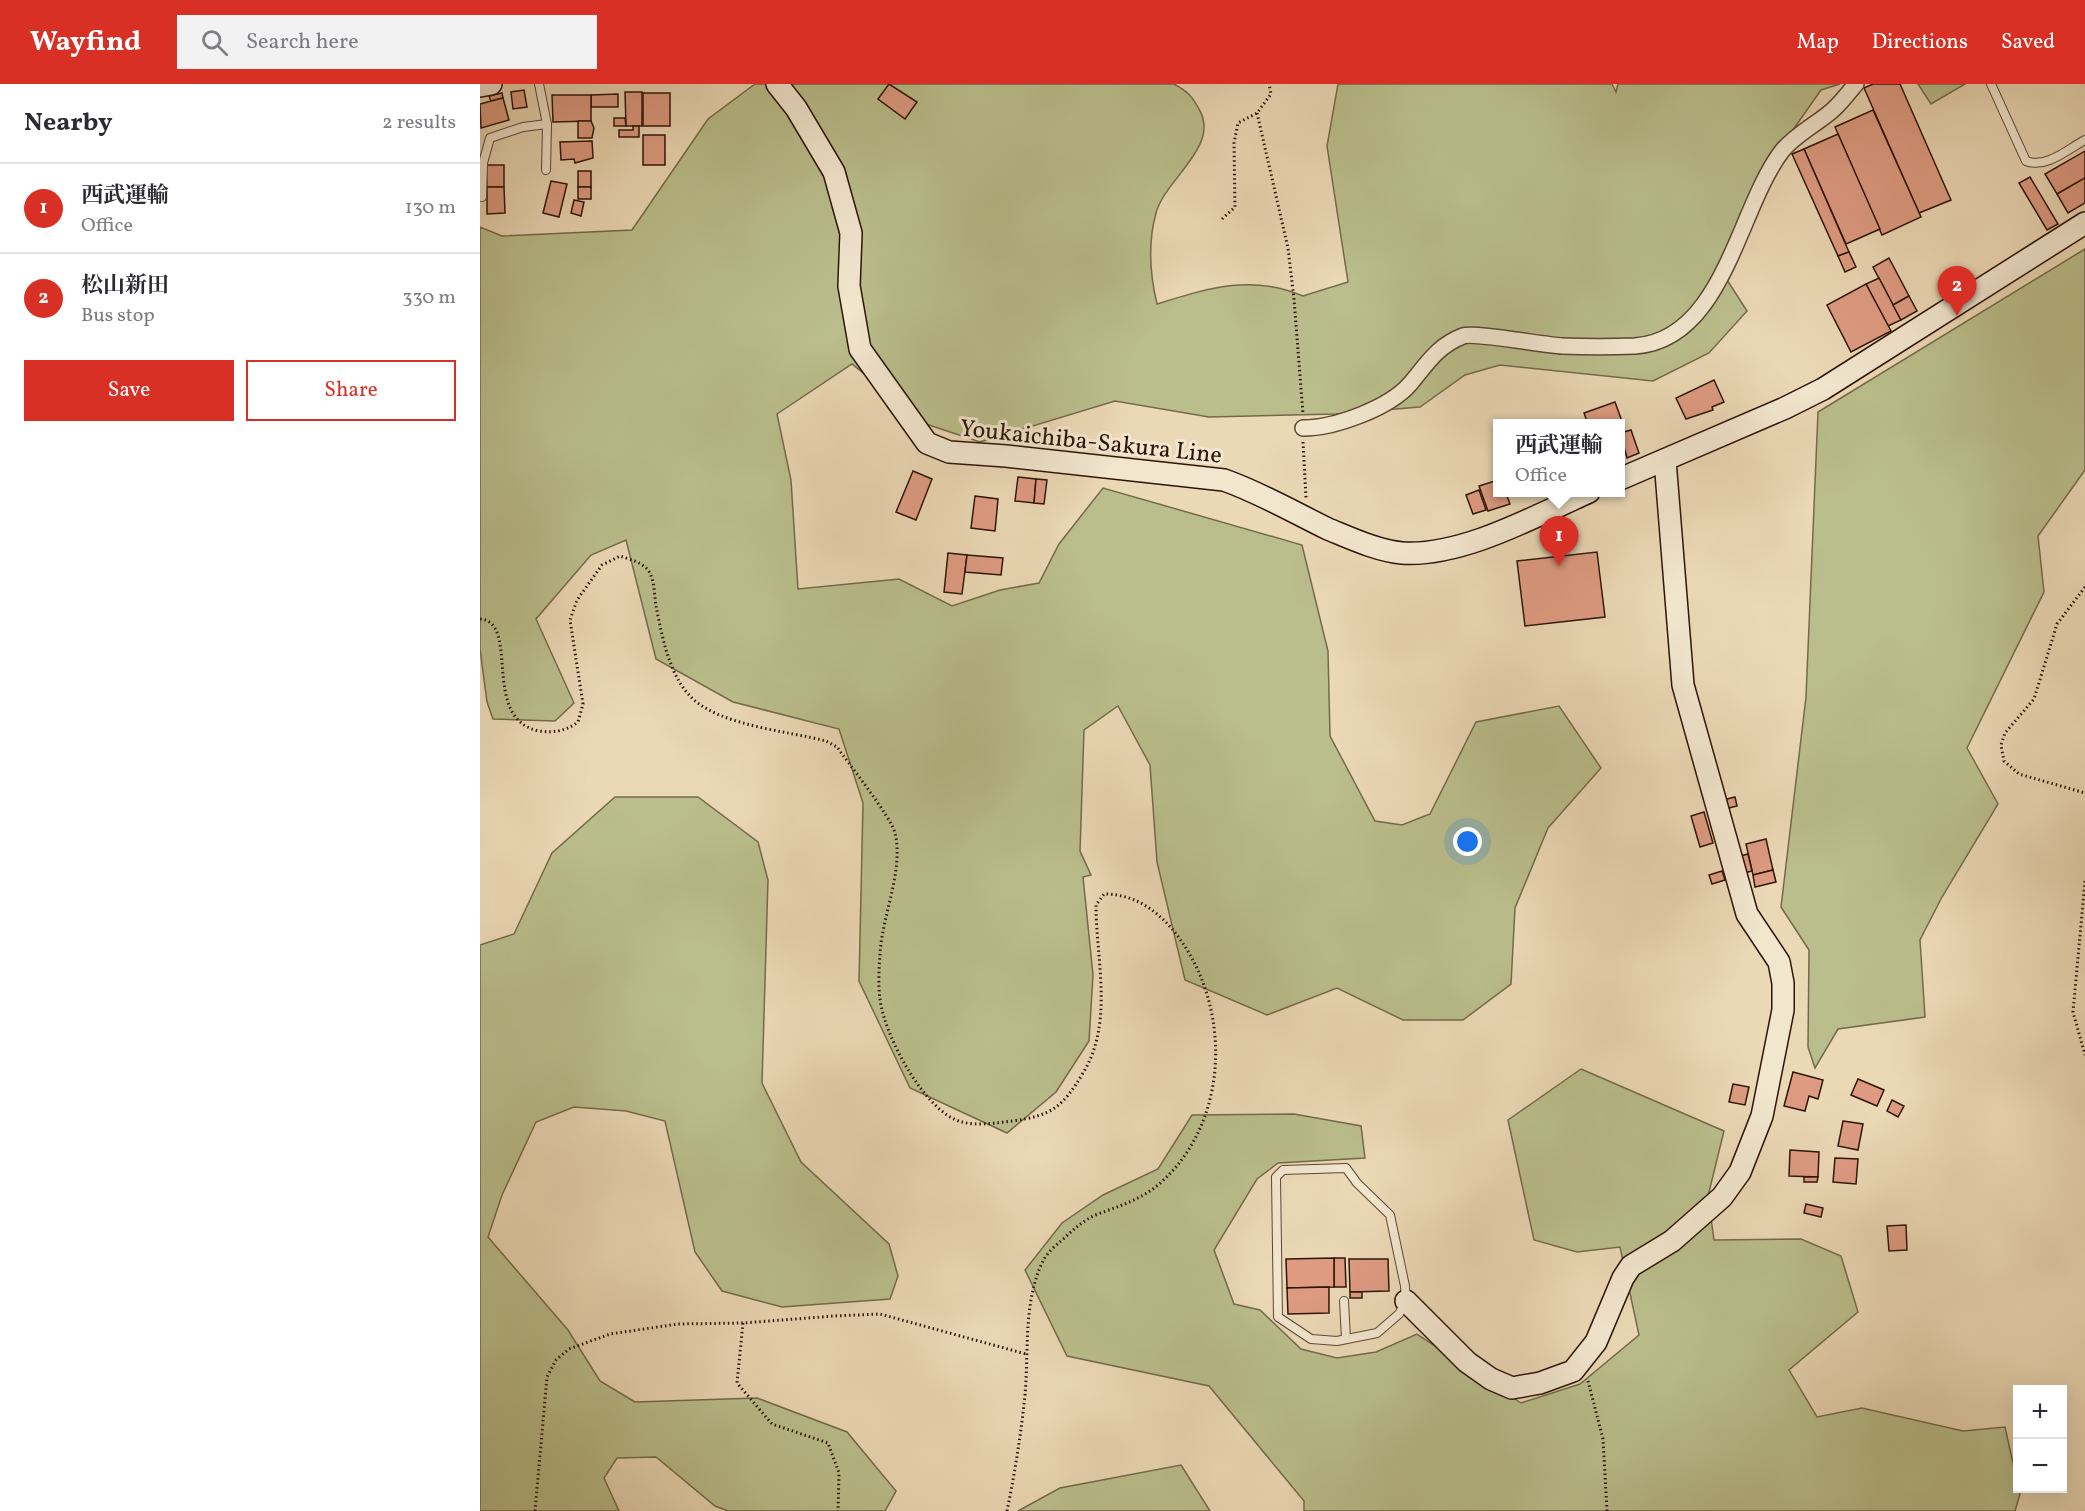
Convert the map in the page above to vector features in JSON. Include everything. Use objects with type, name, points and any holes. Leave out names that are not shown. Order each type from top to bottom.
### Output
[{"type":"main road","points":[[480,86],[491,84]]},
{"type":"main road","name":"Youkaichiba-Sakura Line","points":[[777,84],[796,108],[834,172],[851,233],[849,286],[860,349],[927,443],[949,452],[1017,457],[1224,480],[1252,490],[1307,518],[1380,548],[1401,553],[1448,548],[1478,539],[1577,497]]},
{"type":"main road","points":[[1625,477],[1785,408],[1823,389],[2085,223]]},
{"type":"main road","points":[[1406,1302],[1467,1362],[1491,1379],[1512,1388],[1540,1383],[1573,1371],[1596,1342],[1623,1278],[1631,1266],[1672,1241],[1722,1197],[1740,1172],[1762,1116],[1783,1010],[1783,983],[1779,962],[1747,914],[1683,685],[1665,460]]},
{"type":"street","points":[[1303,428],[1380,408],[1409,384],[1421,366],[1441,347],[1466,335],[1563,346],[1637,346],[1665,338],[1682,327],[1714,287],[1732,257],[1773,165],[1784,149],[1831,112],[1856,84]]},
{"type":"lane","points":[[539,84],[547,124],[546,170]]},
{"type":"lane","points":[[1991,84],[2026,161],[2034,164],[2044,163],[2085,140]]},
{"type":"lane","points":[[482,197],[483,163],[490,138],[523,127],[547,124]]},
{"type":"lane","points":[[1346,1168],[1357,1183],[1390,1215],[1405,1286],[1406,1302],[1399,1314],[1377,1333],[1346,1339],[1311,1339],[1278,1317],[1275,1177],[1283,1170],[1346,1168]]},
{"type":"lane","points":[[1344,1302],[1346,1339]]},
{"type":"path","points":[[1222,219],[1235,207],[1234,143],[1238,123],[1257,113],[1271,94],[1269,84]]},
{"type":"path","points":[[1257,113],[1288,248],[1294,299],[1307,518]]},
{"type":"path","points":[[480,619],[492,623],[498,632],[500,684],[512,716],[531,729],[549,732],[567,730],[579,722],[583,704],[570,620],[577,600],[602,566],[620,556],[646,568],[652,580],[668,654],[681,685],[693,699],[734,720],[826,741],[837,747],[895,832],[898,862],[880,953],[882,1012],[904,1061],[922,1092],[941,1112],[962,1122],[997,1123],[1039,1118],[1064,1101],[1084,1072],[1095,1049],[1102,1016],[1096,905],[1104,894],[1119,894],[1141,902],[1162,918],[1196,964],[1207,993],[1215,1032],[1215,1079],[1206,1118],[1190,1147],[1158,1185],[1119,1208],[1098,1214],[1079,1224],[1044,1259],[1031,1301],[1025,1392],[1007,1511]]},
{"type":"path","points":[[2085,587],[2057,624],[2034,699],[2005,732],[2001,745],[2004,761],[2019,774],[2085,793]]},
{"type":"path","points":[[2085,881],[2073,1012],[2085,1055]]},
{"type":"path","points":[[536,1511],[547,1377],[556,1360],[569,1349],[610,1334],[678,1324],[743,1323],[880,1314],[1026,1354]]},
{"type":"path","points":[[743,1323],[737,1383],[772,1424],[828,1443],[839,1473],[838,1511]]},
{"type":"path","points":[[1582,1359],[1603,1439],[1607,1511]]},
{"type":"green space","points":[[755,84],[1174,84],[1189,94],[1199,109],[1204,123],[1203,136],[1189,162],[1161,200],[1156,213],[1151,258],[1157,304],[1194,293],[1230,286],[1266,286],[1284,289],[1303,296],[1348,282],[1327,146],[1338,84],[1612,84],[1616,92],[1618,84],[1840,84],[1821,90],[1752,188],[1718,266],[1747,311],[1709,353],[1653,381],[1500,365],[1465,375],[1420,407],[1336,414],[1209,417],[1115,401],[980,442],[926,424],[852,364],[777,414],[791,480],[798,589],[899,579],[952,606],[1000,590],[1039,583],[1059,544],[1103,488],[1302,545],[1328,651],[1330,736],[1375,821],[1402,825],[1430,814],[1476,722],[1559,706],[1601,768],[1548,828],[1515,908],[1511,984],[1463,1020],[1403,1020],[1337,988],[1267,1015],[1185,980],[1157,862],[1150,765],[1118,706],[1084,730],[1080,851],[1091,875],[1083,877],[1093,975],[1089,1041],[1056,1092],[1007,1133],[910,1088],[859,981],[863,803],[839,729],[733,702],[656,659],[626,540],[591,555],[536,619],[574,703],[555,721],[493,719],[487,702],[480,649],[480,227],[502,236],[632,230],[708,119]]},
{"type":"green space","points":[[1918,84],[1965,84],[1931,104]]},
{"type":"green space","points":[[2085,249],[2085,470],[2038,536],[2044,592],[1967,748],[1998,804],[1942,897],[1920,940],[1925,1017],[1838,1029],[1815,1068],[1808,1047],[1809,950],[1781,907],[1806,697],[1818,412]]},
{"type":"green space","points":[[615,797],[698,797],[758,842],[768,880],[762,1083],[801,1162],[889,1244],[898,1276],[890,1299],[782,1307],[722,1291],[695,1252],[665,1121],[626,1111],[574,1107],[536,1122],[502,1195],[488,1237],[568,1330],[600,1381],[635,1402],[757,1398],[847,1432],[896,1491],[885,1511],[728,1511],[715,1506],[656,1457],[617,1458],[604,1478],[619,1511],[480,1511],[480,945],[514,934],[552,853]]},
{"type":"green space","points":[[1581,1069],[1724,1131],[1708,1196],[1714,1240],[1801,1239],[1841,1256],[1858,1312],[1789,1370],[1817,1417],[1862,1408],[1963,1431],[2005,1427],[2013,1463],[2013,1493],[2020,1494],[2015,1511],[1304,1511],[1304,1501],[1209,1386],[1067,1356],[1025,1270],[1062,1223],[1103,1195],[1158,1169],[1192,1115],[1294,1114],[1361,1126],[1365,1158],[1278,1163],[1257,1179],[1214,1250],[1234,1304],[1260,1310],[1301,1349],[1337,1358],[1376,1352],[1417,1334],[1521,1403],[1580,1384],[1639,1335],[1620,1247],[1577,1252],[1534,1240],[1508,1120]]},
{"type":"green space","points":[[1181,1465],[1210,1511],[1018,1511],[1060,1488]]},
{"type":"building","points":[[889,84],[917,102],[905,119],[878,99]]},
{"type":"building","points":[[1873,84],[1900,84],[1951,200],[1919,213],[1864,88]]},
{"type":"building","points":[[524,90],[527,107],[513,109],[511,92]]},
{"type":"building","points":[[625,92],[642,92],[642,126],[626,126]]},
{"type":"building","points":[[502,93],[503,98],[491,101],[489,96]]},
{"type":"building","points":[[643,93],[670,93],[670,126],[643,126]]},
{"type":"building","points":[[618,94],[618,107],[591,107],[591,95]]},
{"type":"building","points":[[552,95],[591,95],[591,121],[553,122]]},
{"type":"building","points":[[503,98],[509,120],[481,128],[480,104]]},
{"type":"building","points":[[1873,110],[1921,217],[1882,235],[1835,127]]},
{"type":"building","points":[[614,118],[625,118],[626,126],[614,126]]},
{"type":"building","points":[[578,121],[591,121],[594,128],[592,138],[578,138]]},
{"type":"building","points":[[633,126],[639,126],[639,137],[619,137],[619,130],[633,130]]},
{"type":"building","points":[[1838,134],[1880,229],[1846,244],[1804,149]]},
{"type":"building","points":[[643,135],[665,135],[665,165],[643,165]]},
{"type":"building","points":[[592,141],[593,158],[575,163],[574,159],[561,160],[560,142]]},
{"type":"building","points":[[1804,149],[1849,252],[1838,256],[1792,154]]},
{"type":"building","points":[[2085,151],[2085,178],[2057,194],[2045,174]]},
{"type":"building","points":[[486,165],[504,165],[504,187],[487,187]]},
{"type":"building","points":[[578,171],[591,171],[591,187],[578,187]]},
{"type":"building","points":[[2030,177],[2058,224],[2047,230],[2019,183]]},
{"type":"building","points":[[2085,178],[2085,203],[2068,213],[2057,194]]},
{"type":"building","points":[[551,181],[567,184],[559,217],[543,213]]},
{"type":"building","points":[[487,187],[504,187],[505,213],[487,214]]},
{"type":"building","points":[[578,187],[591,187],[591,199],[578,199]]},
{"type":"building","points":[[574,200],[584,202],[581,216],[571,213]]},
{"type":"building","points":[[1849,252],[1856,267],[1845,272],[1838,256]]},
{"type":"building","points":[[1889,258],[1909,296],[1893,305],[1873,267]]},
{"type":"building","points":[[1879,278],[1901,320],[1888,326],[1866,284]]},
{"type":"building","points":[[1866,284],[1891,331],[1851,352],[1827,305]]},
{"type":"building","points":[[1909,296],[1917,311],[1901,320],[1893,305]]},
{"type":"building","points":[[1714,380],[1724,402],[1712,407],[1713,410],[1686,419],[1676,398]]},
{"type":"building","points":[[1615,402],[1621,419],[1586,419],[1584,413]]},
{"type":"building","points":[[1631,430],[1639,453],[1627,458],[1625,451],[1625,432]]},
{"type":"building","points":[[913,471],[932,479],[916,520],[896,512]]},
{"type":"building","points":[[1018,477],[1036,479],[1034,503],[1015,501]]},
{"type":"building","points":[[1036,479],[1047,480],[1044,504],[1034,503]]},
{"type":"building","points":[[1493,482],[1493,497],[1507,497],[1510,504],[1488,511],[1479,486]]},
{"type":"building","points":[[1479,490],[1486,510],[1473,514],[1466,495]]},
{"type":"building","points":[[975,496],[998,499],[995,531],[971,528]]},
{"type":"building","points":[[1597,552],[1605,617],[1525,626],[1517,561]]},
{"type":"building","points":[[948,553],[967,555],[962,594],[944,592]]},
{"type":"building","points":[[967,555],[1003,558],[1001,575],[965,572]]},
{"type":"building","points":[[1735,797],[1737,806],[1725,809],[1723,800]]},
{"type":"building","points":[[1704,812],[1713,843],[1700,847],[1691,816]]},
{"type":"building","points":[[1766,839],[1773,870],[1753,875],[1746,844]]},
{"type":"building","points":[[1748,854],[1752,871],[1744,873],[1740,856]]},
{"type":"building","points":[[1773,870],[1776,882],[1755,887],[1753,875]]},
{"type":"building","points":[[1722,871],[1725,880],[1712,884],[1709,875]]},
{"type":"building","points":[[1793,1072],[1823,1080],[1818,1099],[1809,1096],[1805,1111],[1784,1106]]},
{"type":"building","points":[[1858,1079],[1884,1090],[1877,1106],[1851,1095]]},
{"type":"building","points":[[1733,1084],[1749,1087],[1745,1105],[1729,1102]]},
{"type":"building","points":[[1892,1100],[1904,1106],[1898,1117],[1887,1111]]},
{"type":"building","points":[[1843,1121],[1863,1124],[1858,1150],[1838,1146]]},
{"type":"building","points":[[1790,1150],[1819,1152],[1818,1177],[1789,1176]]},
{"type":"building","points":[[1835,1158],[1858,1159],[1856,1184],[1833,1182]]},
{"type":"building","points":[[1804,1177],[1818,1177],[1817,1182],[1804,1182]]},
{"type":"building","points":[[1806,1204],[1823,1208],[1821,1217],[1804,1213]]},
{"type":"building","points":[[1906,1225],[1907,1250],[1889,1251],[1887,1226]]},
{"type":"building","points":[[1334,1258],[1345,1258],[1346,1287],[1334,1287]]},
{"type":"building","points":[[1334,1258],[1334,1287],[1287,1288],[1286,1259]]},
{"type":"building","points":[[1349,1259],[1388,1259],[1389,1291],[1350,1292]]},
{"type":"building","points":[[1329,1287],[1329,1313],[1288,1314],[1287,1288]]},
{"type":"building","points":[[1350,1292],[1362,1292],[1362,1298],[1350,1298]]},
{"type":"place","name":"松山新田","points":[[1957,316]]},
{"type":"place","name":"西武運輸","points":[[1559,566]]}]
